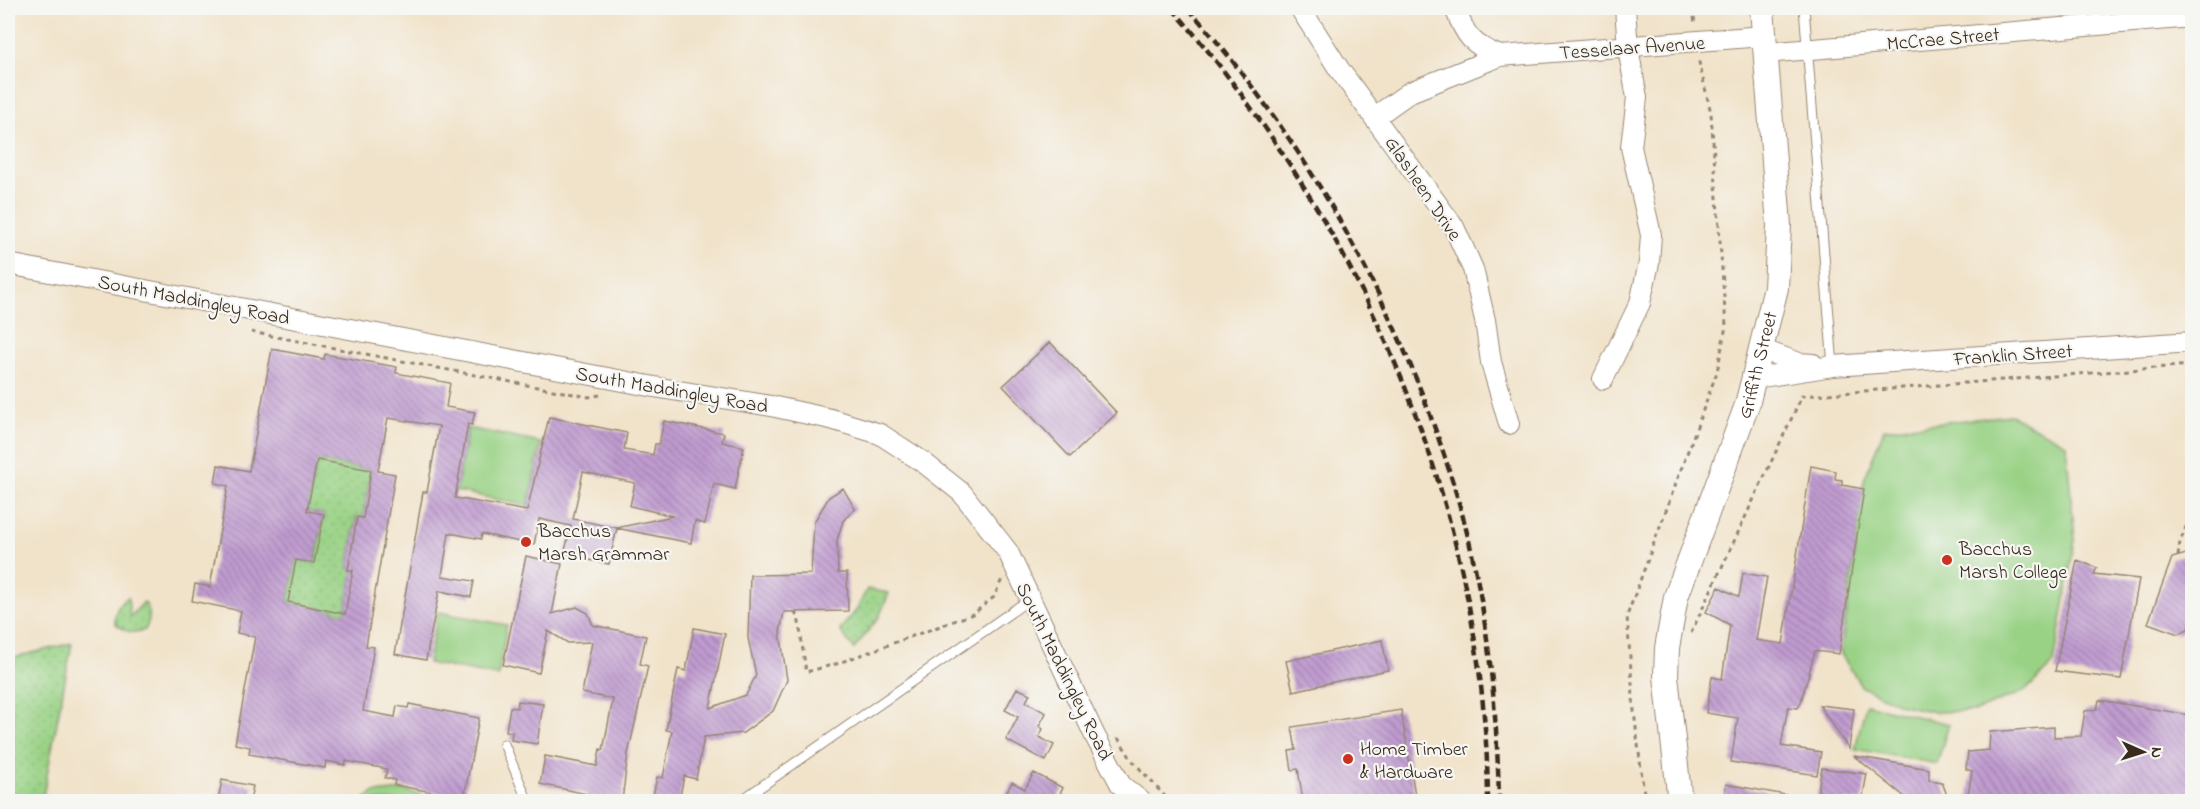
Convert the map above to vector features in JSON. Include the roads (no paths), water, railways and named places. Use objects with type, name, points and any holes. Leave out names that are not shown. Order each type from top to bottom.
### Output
[{"type":"street","name":"Glasheen Drive","points":[[1300,8],[1339,69],[1454,227],[1465,248],[1480,296],[1491,362],[1509,424]]},
{"type":"street","points":[[1455,8],[1461,24],[1478,47],[1500,56]]},
{"type":"street","points":[[1603,379],[1640,303],[1650,254],[1650,226],[1631,147],[1637,98],[1628,48],[1625,8]]},
{"type":"street","name":"Griffith Street","points":[[1680,801],[1666,676],[1667,648],[1676,597],[1755,378],[1776,288],[1779,225],[1762,8]]},
{"type":"street","name":"McCrae Street","points":[[1765,44],[1806,50],[2193,17]]},
{"type":"street","name":"Tesselaar Avenue","points":[[1375,117],[1410,92],[1500,56],[1696,42],[1765,44]]},
{"type":"street","name":"South Maddingley Road","points":[[8,264],[660,388],[771,406],[831,419],[880,434],[924,462],[962,493],[1008,552],[1025,603],[1121,785],[1142,801]]},
{"type":"street","name":"Franklin Street","points":[[1755,378],[1833,366],[2193,342]]},
{"type":"street","name":"Franklin Street","points":[[1762,350],[1799,363],[1833,366]]},
{"type":"street","name":"Griffith Street","points":[[1670,711],[1685,801]]},
{"type":"lane","points":[[1804,8],[1833,366]]},
{"type":"lane","points":[[739,801],[1025,603]]},
{"type":"lane","points":[[504,744],[528,801]]},
{"type":"railway","points":[[1172,8],[1240,93],[1302,183],[1355,278],[1401,377],[1437,479],[1465,584],[1482,692],[1488,802]]},
{"type":"railway","points":[[1188,8],[1234,63],[1276,120],[1316,181],[1352,243],[1385,308],[1414,374],[1440,441],[1461,510],[1478,581],[1493,692],[1499,802]]},
{"type":"place","name":"Bacchus Marsh Grammar","points":[[526,542]]},
{"type":"place","name":"Bacchus Marsh College","points":[[1947,560]]},
{"type":"place","name":"Home Timber & Hardware","points":[[1348,759]]}]
